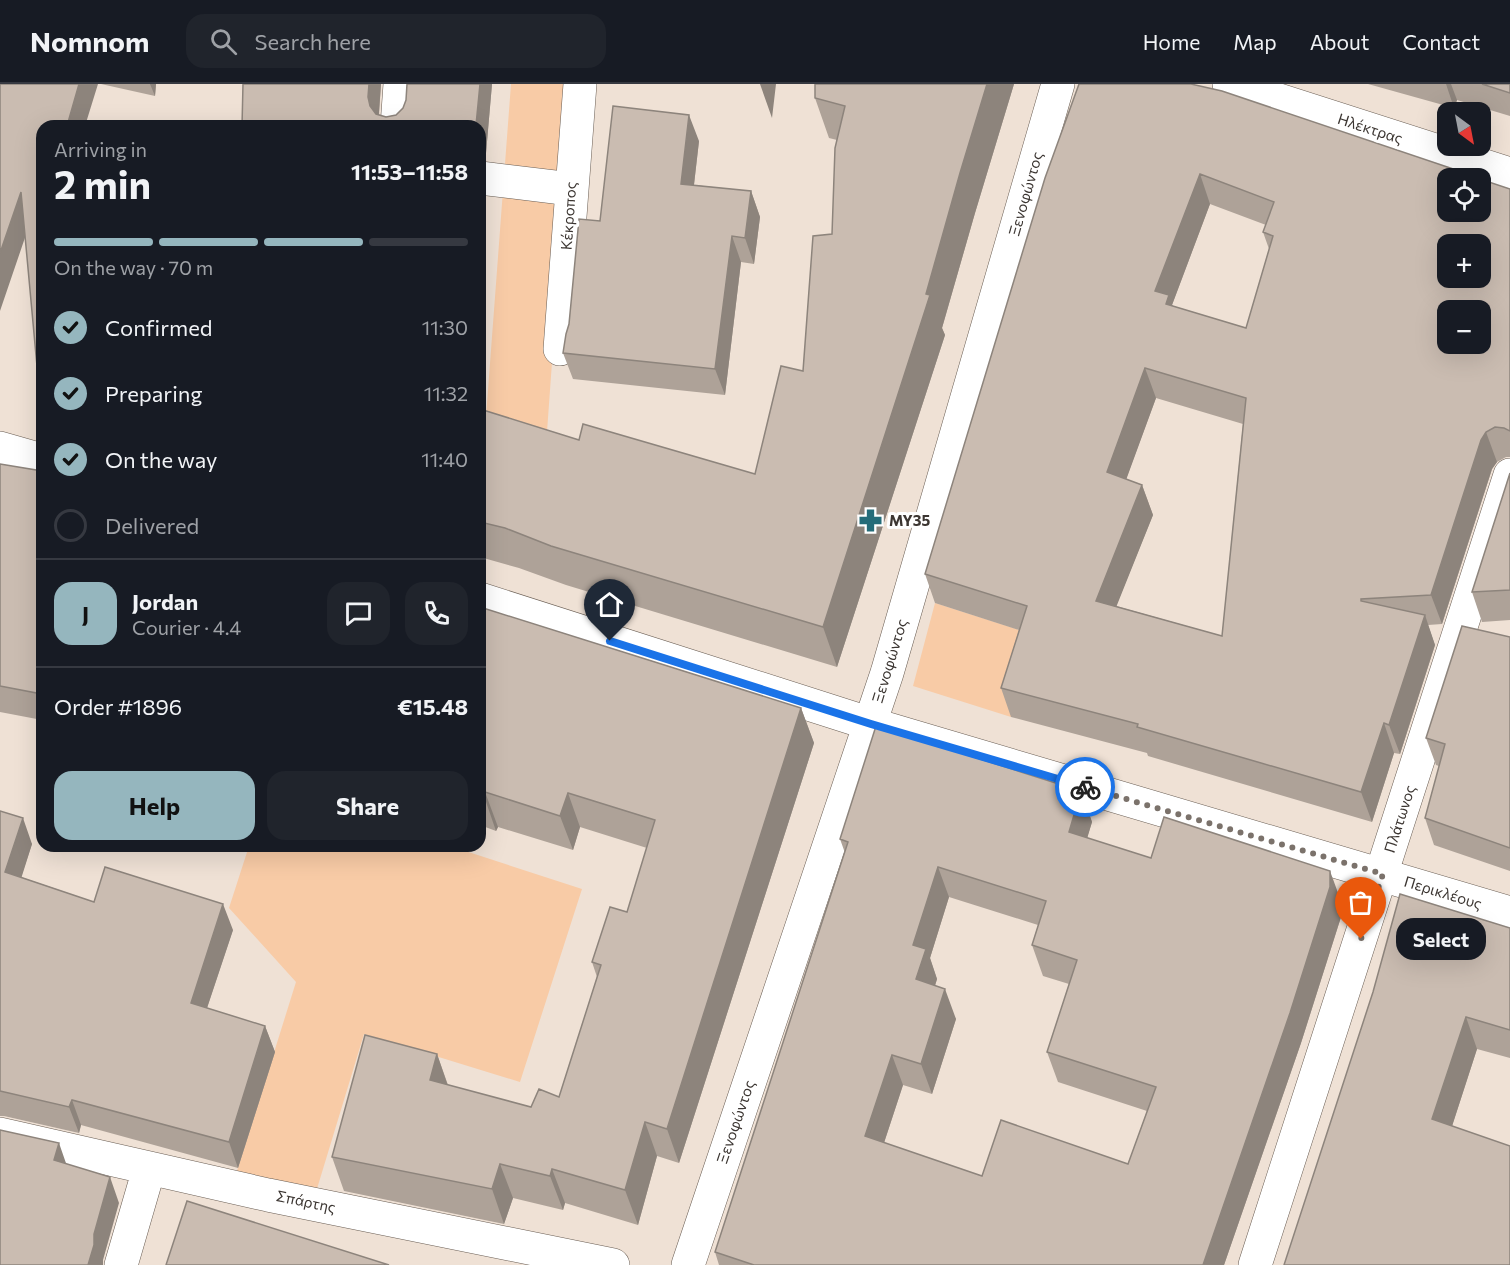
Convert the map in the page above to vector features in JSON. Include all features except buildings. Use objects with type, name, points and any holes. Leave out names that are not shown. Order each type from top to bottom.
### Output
[{"type":"street","points":[[397,120],[400,84]]},
{"type":"street","name":"Κέκροπος","points":[[560,349],[580,84]]},
{"type":"street","name":"Ξενοφώντος","points":[[688,1265],[888,673],[1058,84]]},
{"type":"street","name":"Ηλέκτρας","points":[[1229,84],[1510,174]]},
{"type":"street","points":[[486,179],[571,189]]},
{"type":"street","points":[[0,448],[36,458]]},
{"type":"street","name":"Πλάτωνος","points":[[1255,1265],[1510,475]]},
{"type":"street","name":"Περικλέους","points":[[486,601],[871,724],[1510,913]]},
{"type":"street","name":"Σπάρτης","points":[[0,1134],[149,1169],[613,1265]]},
{"type":"street","points":[[121,1265],[149,1169]]},
{"type":"shaded area","points":[[511,84],[572,84],[547,432],[486,430]]},
{"type":"shaded area","points":[[935,603],[1038,636],[1011,717],[913,686]]},
{"type":"shaded area","points":[[247,852],[468,852],[582,889],[520,1082],[364,1034],[316,1192],[236,1174],[296,982],[229,908]]},
{"type":"way so far","points":[[1085,787],[1383,874],[1361,939]]},
{"type":"place","name":"MY35","points":[[871,521]]},
{"type":"place","name":"Select","points":[[1361,939]]},
{"type":"route","points":[[610,641],[871,724],[1085,787]]}]
